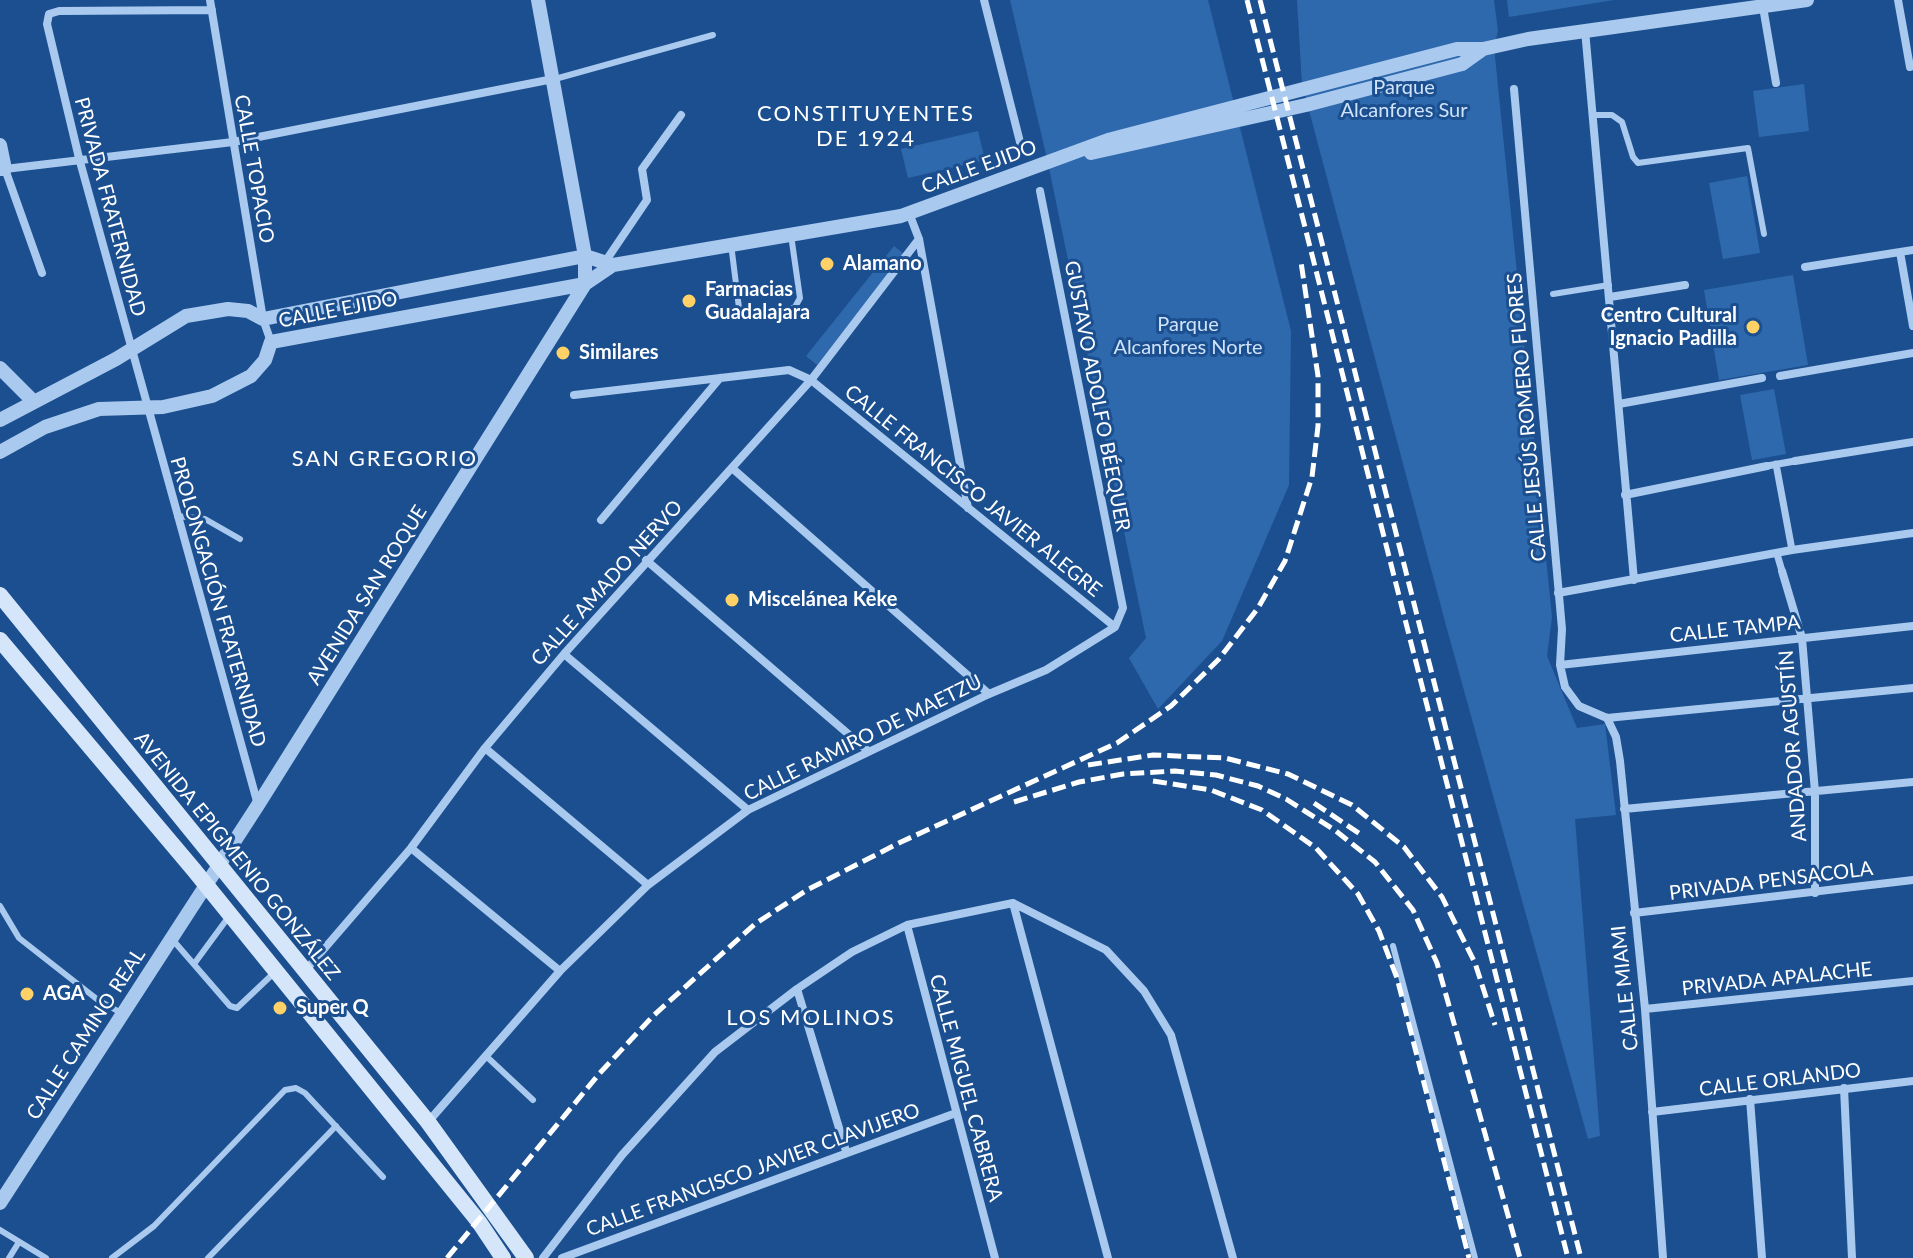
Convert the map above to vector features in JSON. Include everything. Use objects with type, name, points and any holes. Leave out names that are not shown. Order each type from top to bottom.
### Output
[{"type":"main road","name":"AVENIDA EPIGMENIO GONZÁLEZ","points":[[0,595],[428,1122],[526,1258]]},
{"type":"main road","points":[[0,640],[230,915],[479,1222],[503,1258]]},
{"type":"street","points":[[538,0],[585,256],[585,284]]},
{"type":"street","points":[[984,0],[1020,142]]},
{"type":"street","name":"CALLE EJIDO","points":[[0,420],[132,350],[186,316],[228,309],[248,311],[263,319],[585,256],[609,264],[909,213],[1108,140],[1457,49],[1483,49],[1585,30],[1807,0]]},
{"type":"street","points":[[1898,0],[1910,67]]},
{"type":"street","name":"PRIVADA FRATERNIDAD","points":[[147,407],[79,158],[47,24],[49,14],[211,5]]},
{"type":"street","name":"CALLE TOPACIO","points":[[211,5],[263,319],[271,342]]},
{"type":"street","points":[[1763,7],[1776,83]]},
{"type":"street","points":[[1585,30],[1634,580]]},
{"type":"street","points":[[2,169],[233,142],[553,79]]},
{"type":"street","name":"CALLE JESÚS ROMERO FLORES","points":[[1514,89],[1562,629],[1560,665],[1565,687],[1579,706],[1607,718]]},
{"type":"street","points":[[609,264],[647,200],[642,169],[681,115]]},
{"type":"street","points":[[0,145],[2,169],[42,273]]},
{"type":"street","name":"GUSTAVO ADOLFO BÉEQUER","points":[[1040,191],[1123,608],[1115,627]]},
{"type":"street","points":[[909,213],[919,239],[968,508]]},
{"type":"street","name":"CALLE AMADO NERVO","points":[[304,971],[411,848],[485,748],[564,654],[811,380],[919,239]]},
{"type":"street","points":[[1805,267],[1913,250]]},
{"type":"street","points":[[1900,252],[1913,326]]},
{"type":"street","name":"CALLE EJIDO","points":[[0,452],[68,418],[99,409],[182,404],[236,385],[265,360],[271,342],[585,284],[609,264]]},
{"type":"street","name":"AVENIDA SAN ROQUE","points":[[206,886],[585,284]]},
{"type":"street","points":[[1610,297],[1685,285]]},
{"type":"street","points":[[1780,376],[1913,353]]},
{"type":"street","points":[[0,368],[34,402]]},
{"type":"street","points":[[574,395],[789,370],[811,380]]},
{"type":"street","points":[[601,520],[721,378]]},
{"type":"street","points":[[1619,404],[1762,378]]},
{"type":"street","name":"CALLE FRANCISCO JAVIER ALEGRE","points":[[811,380],[1115,627]]},
{"type":"street","name":"PROLONGACIÓN FRATERNIDAD","points":[[147,407],[258,805]]},
{"type":"street","points":[[1625,495],[1772,465],[1913,442]]},
{"type":"street","points":[[1772,465],[1792,550]]},
{"type":"street","points":[[732,468],[989,694]]},
{"type":"street","points":[[1558,593],[1792,550],[1913,533]]},
{"type":"street","name":"ANDADOR AGUSTÍN","points":[[1777,554],[1802,638],[1815,792],[1815,893]]},
{"type":"street","points":[[646,560],[868,751]]},
{"type":"street","name":"CALLE TAMPA","points":[[1560,665],[1913,626]]},
{"type":"street","name":"CALLE RAMIRO DE MAETZU","points":[[428,1122],[560,971],[648,885],[748,810],[989,694],[1046,670],[1115,627]]},
{"type":"street","points":[[564,654],[748,810]]},
{"type":"street","points":[[1607,718],[1913,688]]},
{"type":"street","name":"CALLE MIAMI","points":[[1607,718],[1616,737],[1645,1009],[1663,1258]]},
{"type":"street","points":[[485,748],[648,885]]},
{"type":"street","points":[[1624,809],[1913,782]]},
{"type":"street","points":[[411,848],[560,971]]},
{"type":"street","name":"PRIVADA PENSACOLA","points":[[1634,913],[1913,880]]},
{"type":"street","name":"CALLE CAMINO REAL","points":[[0,1203],[206,886]]},
{"type":"street","points":[[1013,903],[1108,1258]]},
{"type":"street","points":[[543,1258],[622,1155],[715,1052],[797,989],[852,952],[907,925],[1013,903],[1106,950],[1144,991],[1171,1035],[1233,1258]]},
{"type":"street","name":"CALLE MIGUEL CABRERA","points":[[907,925],[995,1258]]},
{"type":"street","name":"PRIVADA APALACHE","points":[[1645,1009],[1913,981]]},
{"type":"street","points":[[797,989],[846,1151]]},
{"type":"street","name":"CALLE ORLANDO","points":[[1652,1112],[1913,1081]]},
{"type":"street","points":[[1844,1088],[1852,1258]]},
{"type":"street","points":[[1750,1099],[1762,1258]]},
{"type":"street","name":"CALLE FRANCISCO JAVIER CLAVIJERO","points":[[562,1258],[956,1113]]},
{"type":"lane","points":[[553,79],[713,35]]},
{"type":"lane","points":[[1593,115],[1612,115],[1622,122],[1633,157],[1638,163],[1748,148],[1764,234]]},
{"type":"lane","points":[[731,244],[742,314],[752,317],[785,312],[795,307],[800,298],[791,235]]},
{"type":"lane","points":[[1553,294],[1609,285]]},
{"type":"lane","points":[[177,516],[205,519],[240,539]]},
{"type":"lane","points":[[0,906],[19,938],[98,1000],[123,1014]]},
{"type":"lane","points":[[194,964],[230,915]]},
{"type":"lane","points":[[171,938],[230,1006],[237,1008],[275,972]]},
{"type":"lane","points":[[1393,946],[1475,1258]]},
{"type":"lane","points":[[486,1056],[533,1100]]},
{"type":"lane","points":[[112,1258],[154,1226],[285,1090],[296,1088],[305,1093],[383,1177]]},
{"type":"lane","points":[[208,1258],[336,1126]]},
{"type":"lane","points":[[0,1230],[46,1258]]},
{"type":"lane","points":[[9,1258],[19,1242]]},
{"type":"green space","name":"Parque Alcanfores Norte","points":[[1010,0],[1208,0],[1291,331],[1289,485],[1222,641],[1158,709],[1129,658],[1146,638],[1048,163]]},
{"type":"green space","name":"Parque Alcanfores Sur","points":[[1297,0],[1494,0],[1498,31],[1494,47],[1552,617],[1547,656],[1577,728],[1605,724],[1616,815],[1575,819],[1600,1136],[1588,1139],[1447,629],[1302,84]]},
{"type":"green space","points":[[1507,0],[1614,0],[1509,17]]},
{"type":"green space","points":[[1804,84],[1809,131],[1759,137],[1753,91]]},
{"type":"green space","points":[[978,131],[985,160],[908,178],[901,149]]},
{"type":"green space","points":[[1747,176],[1760,253],[1723,259],[1709,183]]},
{"type":"green space","points":[[894,246],[904,254],[817,365],[806,356]]},
{"type":"green space","points":[[1793,275],[1808,365],[1719,380],[1704,290]]},
{"type":"green space","points":[[1774,389],[1786,454],[1752,460],[1740,395]]},
{"type":"railway","points":[[1247,0],[1568,1258]]},
{"type":"railway","points":[[1260,0],[1581,1258]]},
{"type":"railway","points":[[447,1258],[599,1074],[653,1016],[755,924],[807,890],[901,842],[1117,743],[1171,706],[1219,659],[1258,608],[1285,561],[1312,477],[1318,426],[1318,376],[1301,262]]},
{"type":"railway","points":[[1088,765],[1153,755],[1225,758],[1288,774],[1352,805],[1404,847],[1442,897],[1475,963],[1495,1025]]},
{"type":"railway","points":[[1014,802],[1079,782],[1123,774],[1175,771],[1216,775],[1258,786],[1286,799],[1336,831],[1375,862],[1413,910],[1437,963],[1520,1258]]},
{"type":"railway","points":[[1153,781],[1211,790],[1262,810],[1316,848],[1358,894],[1379,931],[1397,978],[1469,1258]]},
{"type":"railway","points":[[1314,803],[1363,836]]},
{"type":"place","name":"Alamano","points":[[827,264]]},
{"type":"place","name":"Farmacias Guadalajara","points":[[689,301]]},
{"type":"place","name":"Centro Cultural Ignacio Padilla","points":[[1753,327]]},
{"type":"place","name":"Similares","points":[[563,353]]},
{"type":"place","name":"Miscelánea Keke","points":[[732,600]]},
{"type":"place","name":"AGA","points":[[27,994]]},
{"type":"place","name":"Super Q","points":[[280,1008]]},
{"type":"district","name":"CONSTITUYENTES DE 1924","points":[[866,126]]},
{"type":"district","name":"SAN GREGORIO","points":[[385,459]]},
{"type":"district","name":"LOS MOLINOS","points":[[811,1018]]}]
